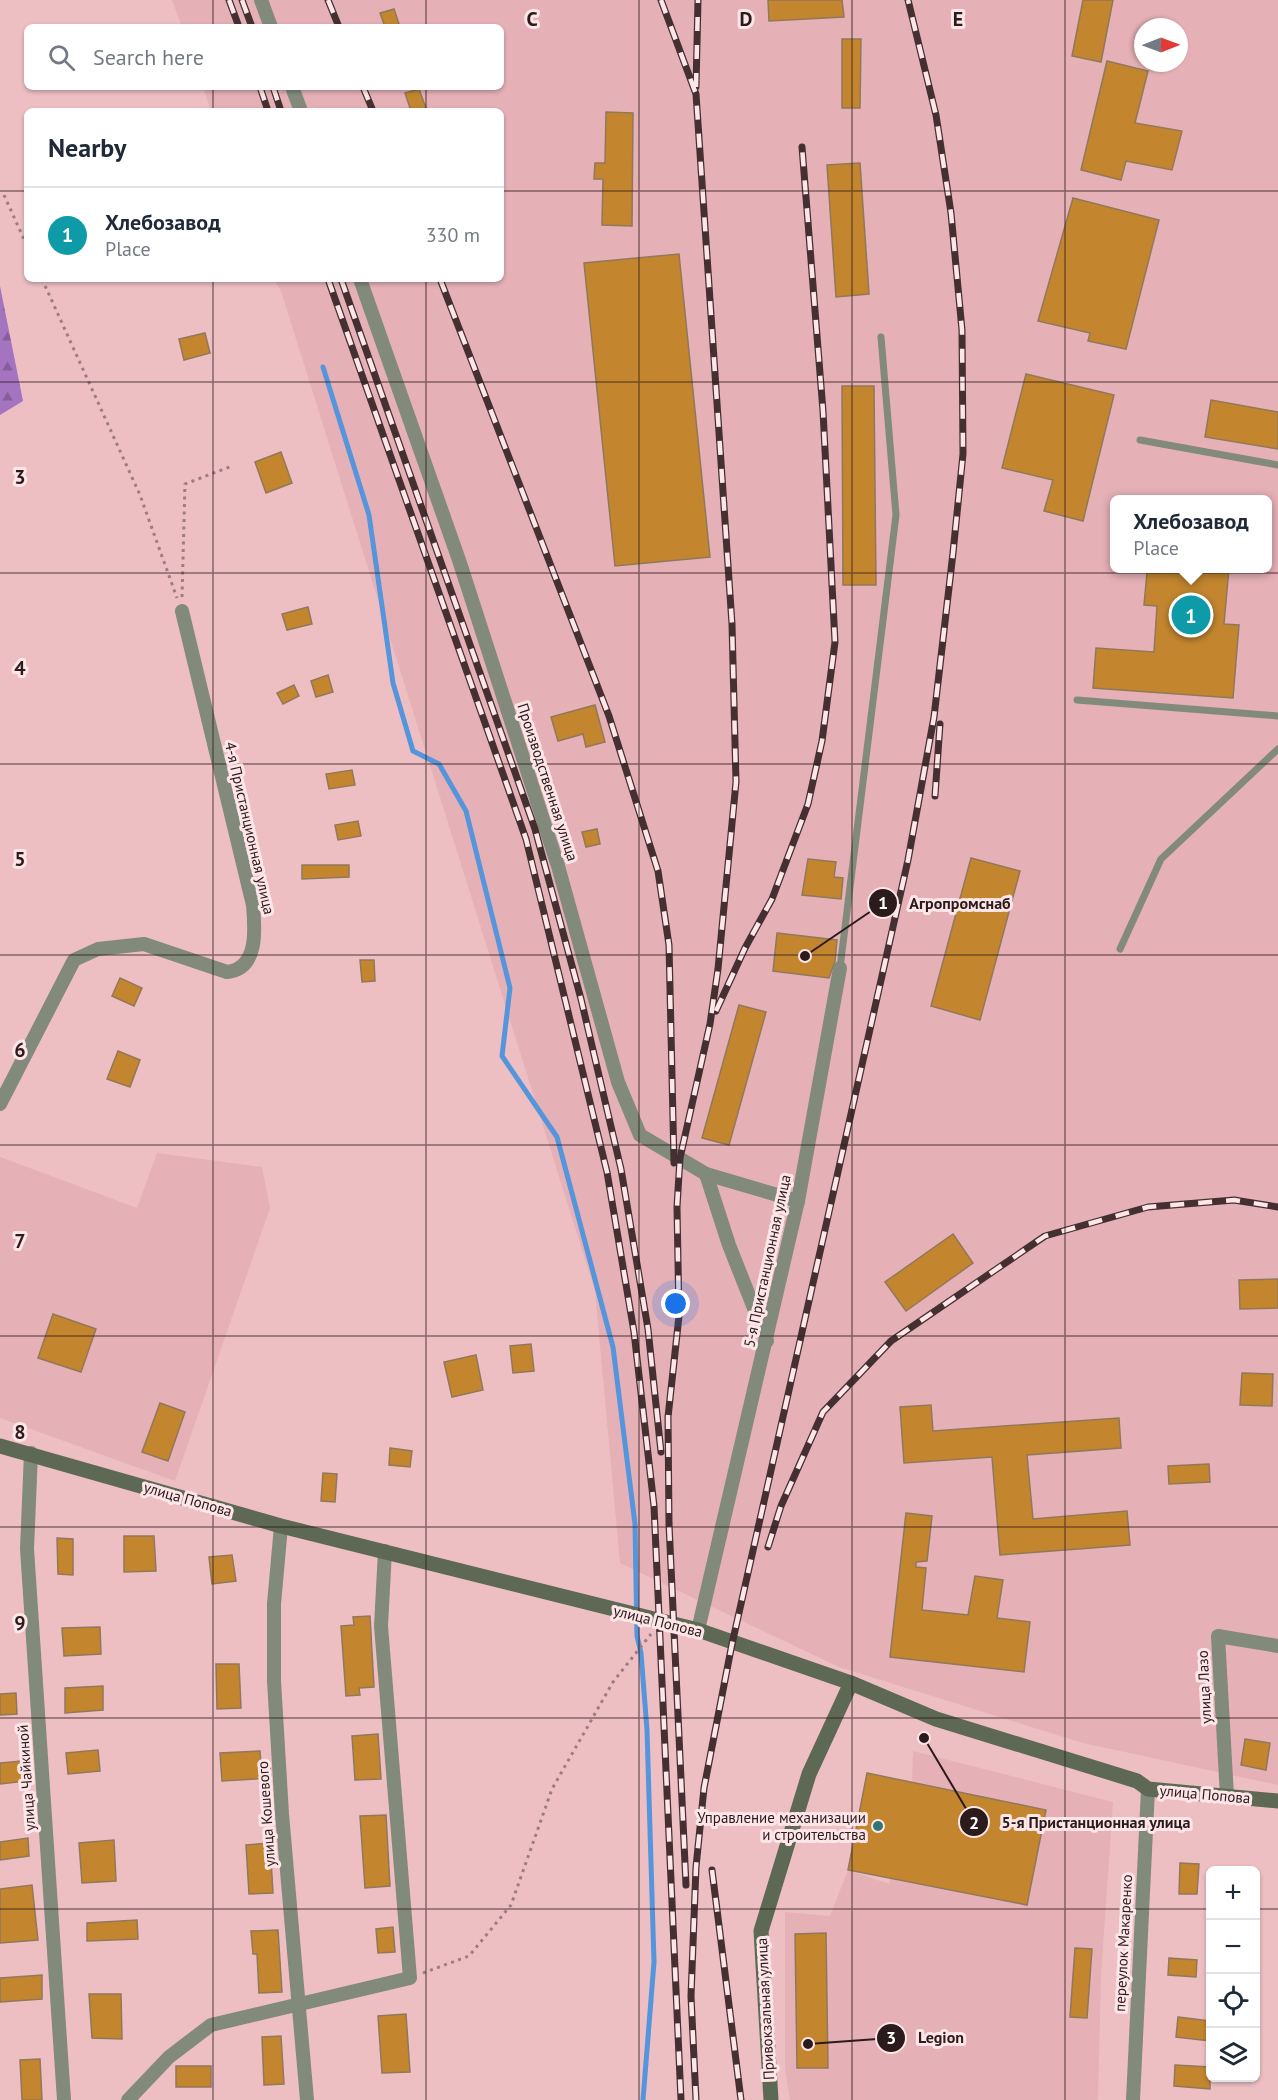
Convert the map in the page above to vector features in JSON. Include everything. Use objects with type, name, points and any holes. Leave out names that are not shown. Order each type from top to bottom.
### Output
[{"type":"street","points":[[261,0],[270,24]]},
{"type":"street","points":[[293,90],[299,108]]},
{"type":"street","name":"Производственная улица","points":[[361,282],[459,561],[514,728],[558,866],[618,1082],[639,1135],[706,1174],[798,1201]]},
{"type":"street","name":"4-я Пристанционная улица","points":[[0,1104],[74,960],[98,949],[144,944],[227,972],[236,971],[243,966],[252,948],[255,923],[253,905],[182,611]]},
{"type":"street","name":"5-я Пристанционная улица","points":[[698,1630],[798,1201],[840,968]]},
{"type":"street","points":[[706,1174],[729,1245],[766,1341]]},
{"type":"street","name":"улица Попова","points":[[0,1446],[281,1526],[698,1630],[851,1683],[936,1719],[1137,1781],[1148,1789],[1278,1801]]},
{"type":"street","name":"улица Чайкиной","points":[[31,1453],[27,1549],[64,2100]]},
{"type":"street","name":"улица Кошевого","points":[[281,1526],[274,1604],[274,1681],[282,1814],[307,2100]]},
{"type":"street","points":[[128,2100],[169,2057],[212,2025],[410,1978],[381,1626],[385,1551]]},
{"type":"street","name":"улица Лазо","points":[[1227,1796],[1218,1636],[1278,1646]]},
{"type":"street","name":"Привокзальная улица","points":[[771,2100],[761,1931],[809,1774],[851,1683]]},
{"type":"street","name":"переулок Макаренко","points":[[1133,2100],[1148,1789]]},
{"type":"lane","points":[[840,968],[896,515],[881,337]]},
{"type":"lane","points":[[1140,440],[1278,465]]},
{"type":"lane","points":[[1077,700],[1278,716]]},
{"type":"lane","points":[[1120,949],[1161,859],[1278,749]]},
{"type":"path","points":[[4,195],[24,239]]},
{"type":"path","points":[[43,282],[140,495],[182,611]]},
{"type":"path","points":[[182,611],[185,484],[232,466]]},
{"type":"path","points":[[410,1978],[469,1956],[511,1905],[552,1789],[613,1682],[660,1622]]},
{"type":"shaded area","points":[[172,0],[1278,0],[1278,1785],[1083,1743],[839,1667],[620,1563],[595,1291],[281,291],[276,282],[504,282],[504,108],[210,108],[204,90],[504,90],[504,24],[181,24]]},
{"type":"shaded area","points":[[157,1153],[262,1167],[270,1208],[175,1481],[0,1418],[0,1157],[137,1208]]},
{"type":"shaded area","points":[[913,1751],[1113,1802],[1101,1976],[1098,2100],[790,2100],[785,2068],[785,1912],[830,1916],[848,1870],[889,1884],[912,1783]]},
{"type":"green space","points":[[0,286],[23,401],[0,415]]},
{"type":"building","points":[[768,0],[842,0],[844,17],[769,21]]},
{"type":"building","points":[[1083,0],[1113,0],[1101,62],[1072,56]]},
{"type":"building","points":[[394,9],[399,24],[384,24],[380,13]]},
{"type":"building","points":[[842,39],[861,39],[860,108],[842,108]]},
{"type":"building","points":[[1107,61],[1134,68],[1134,72],[1148,72],[1135,123],[1182,131],[1172,170],[1126,161],[1121,180],[1081,170]]},
{"type":"building","points":[[419,90],[426,108],[410,108],[405,93]]},
{"type":"building","points":[[606,112],[633,113],[632,226],[602,225],[603,179],[594,179],[595,163],[605,163]]},
{"type":"building","points":[[860,163],[869,294],[836,297],[827,165]]},
{"type":"building","points":[[1073,198],[1159,220],[1126,349],[1088,341],[1090,333],[1038,321]]},
{"type":"building","points":[[679,254],[710,557],[615,566],[584,263]]},
{"type":"building","points":[[205,333],[210,353],[184,360],[179,339]]},
{"type":"building","points":[[1026,374],[1114,395],[1083,521],[1044,511],[1053,480],[1002,468]]},
{"type":"building","points":[[842,386],[874,386],[876,585],[843,585]]},
{"type":"building","points":[[1211,400],[1278,412],[1278,449],[1205,437]]},
{"type":"building","points":[[281,452],[292,483],[266,493],[255,462]]},
{"type":"building","points":[[1147,573],[1229,573],[1224,624],[1239,625],[1233,698],[1093,688],[1096,648],[1154,652],[1157,606],[1144,605]]},
{"type":"building","points":[[308,607],[312,624],[287,630],[282,614]]},
{"type":"building","points":[[328,675],[333,692],[316,697],[311,681]]},
{"type":"building","points":[[294,685],[299,696],[283,704],[277,693]]},
{"type":"building","points":[[595,705],[605,742],[586,747],[583,734],[558,741],[551,717]]},
{"type":"building","points":[[352,770],[355,785],[329,789],[326,774]]},
{"type":"building","points":[[358,821],[361,836],[338,840],[335,825]]},
{"type":"building","points":[[597,829],[600,844],[586,847],[582,832]]},
{"type":"building","points":[[971,858],[1020,871],[980,1020],[931,1006]]},
{"type":"building","points":[[808,859],[836,862],[834,877],[843,878],[841,899],[802,895]]},
{"type":"building","points":[[302,865],[349,865],[349,877],[302,879]]},
{"type":"building","points":[[777,933],[837,940],[835,961],[829,978],[773,971]]},
{"type":"building","points":[[360,960],[374,960],[375,981],[362,982]]},
{"type":"building","points":[[120,978],[142,988],[134,1006],[112,996]]},
{"type":"building","points":[[739,1005],[766,1012],[729,1145],[702,1138]]},
{"type":"building","points":[[118,1051],[140,1060],[130,1087],[107,1079]]},
{"type":"building","points":[[953,1234],[973,1263],[906,1311],[885,1282]]},
{"type":"building","points":[[1278,1279],[1278,1308],[1240,1309],[1239,1280]]},
{"type":"building","points":[[53,1314],[96,1329],[81,1372],[38,1358]]},
{"type":"building","points":[[531,1344],[534,1371],[513,1373],[510,1346]]},
{"type":"building","points":[[476,1355],[483,1390],[452,1397],[444,1362]]},
{"type":"building","points":[[1242,1373],[1273,1374],[1272,1406],[1240,1405]]},
{"type":"building","points":[[160,1403],[185,1412],[168,1461],[142,1452]]},
{"type":"building","points":[[931,1405],[933,1431],[1119,1418],[1121,1448],[1027,1455],[1033,1519],[1127,1511],[1130,1545],[1000,1555],[992,1457],[904,1463],[900,1407]]},
{"type":"building","points":[[390,1448],[412,1451],[410,1467],[389,1465]]},
{"type":"building","points":[[1209,1464],[1210,1482],[1169,1484],[1168,1466]]},
{"type":"building","points":[[323,1473],[337,1474],[335,1502],[321,1501]]},
{"type":"building","points":[[906,1513],[932,1516],[927,1561],[916,1562],[916,1567],[926,1568],[922,1610],[968,1615],[975,1576],[1003,1580],[997,1618],[1030,1622],[1024,1672],[890,1657]]},
{"type":"building","points":[[124,1536],[154,1536],[156,1571],[124,1572]]},
{"type":"building","points":[[57,1538],[73,1539],[73,1575],[58,1574]]},
{"type":"building","points":[[232,1555],[236,1581],[212,1584],[209,1557]]},
{"type":"building","points":[[370,1616],[374,1687],[359,1688],[360,1695],[346,1696],[341,1626],[354,1625],[353,1617]]},
{"type":"building","points":[[100,1627],[101,1654],[64,1656],[62,1628]]},
{"type":"building","points":[[216,1664],[239,1664],[241,1708],[217,1709]]},
{"type":"building","points":[[103,1686],[103,1710],[65,1713],[65,1688]]},
{"type":"building","points":[[16,1693],[17,1714],[0,1715],[0,1694]]},
{"type":"building","points":[[378,1734],[381,1779],[355,1780],[352,1736]]},
{"type":"building","points":[[1245,1739],[1270,1743],[1266,1770],[1241,1765]]},
{"type":"building","points":[[98,1750],[100,1771],[68,1774],[66,1753]]},
{"type":"building","points":[[260,1751],[261,1764],[270,1764],[271,1778],[222,1781],[220,1753]]},
{"type":"building","points":[[22,1761],[25,1781],[0,1784],[0,1763]]},
{"type":"building","points":[[867,1773],[1046,1810],[1027,1905],[848,1870]]},
{"type":"building","points":[[386,1815],[390,1886],[365,1888],[360,1816]]},
{"type":"building","points":[[28,1838],[29,1856],[0,1860],[0,1842]]},
{"type":"building","points":[[114,1840],[116,1881],[82,1883],[79,1843]]},
{"type":"building","points":[[270,1843],[273,1893],[249,1894],[246,1845]]},
{"type":"building","points":[[1180,1863],[1199,1864],[1197,1894],[1179,1894]]},
{"type":"building","points":[[32,1885],[38,1940],[0,1943],[0,1889]]},
{"type":"building","points":[[137,1920],[138,1939],[87,1941],[87,1923]]},
{"type":"building","points":[[393,1927],[395,1952],[378,1953],[376,1929]]},
{"type":"building","points":[[278,1930],[282,1992],[259,1993],[257,1954],[253,1954],[251,1931]]},
{"type":"building","points":[[826,1933],[828,2068],[797,2068],[795,1934]]},
{"type":"building","points":[[1075,1948],[1092,1949],[1087,2018],[1070,2017]]},
{"type":"building","points":[[1169,1958],[1197,1960],[1196,1977],[1168,1975]]},
{"type":"building","points":[[42,1975],[42,1999],[0,2002],[0,1978]]},
{"type":"building","points":[[89,1994],[121,1994],[122,2039],[92,2038]]},
{"type":"building","points":[[406,2014],[410,2072],[382,2073],[378,2016]]},
{"type":"building","points":[[1178,2017],[1206,2020],[1206,2041],[1176,2037]]},
{"type":"building","points":[[281,2036],[284,2084],[264,2085],[262,2037]]},
{"type":"building","points":[[40,2059],[42,2100],[22,2100],[20,2060]]},
{"type":"building","points":[[1175,2065],[1206,2067],[1206,2082],[1210,2082],[1210,2089],[1174,2086]]},
{"type":"building","points":[[176,2066],[211,2066],[211,2087],[176,2087]]},
{"type":"waterway","points":[[323,367],[369,515],[393,683],[413,751],[439,764],[466,811],[510,988],[502,1056],[557,1137],[613,1347],[635,1524],[637,1636],[641,1653],[647,1730],[654,1962],[643,2100]]},
{"type":"railway","points":[[229,0],[238,24]]},
{"type":"railway","points":[[242,0],[251,24]]},
{"type":"railway","points":[[328,0],[338,24]]},
{"type":"railway","points":[[661,0],[696,94],[732,624],[736,782],[718,969],[710,1024],[680,1158],[677,1207],[679,1316],[668,1417],[669,1524],[686,1885]]},
{"type":"railway","points":[[696,87],[698,0]]},
{"type":"railway","points":[[696,2100],[691,1996],[696,1867],[704,1788],[732,1644],[908,860],[934,717],[963,454],[962,330],[951,213],[936,115],[908,0]]},
{"type":"railway","points":[[261,90],[267,108]]},
{"type":"railway","points":[[274,90],[280,108]]},
{"type":"railway","points":[[364,90],[372,108]]},
{"type":"railway","points":[[716,1011],[745,948],[772,899],[808,804],[822,741],[835,642],[823,411],[802,147]]},
{"type":"railway","points":[[329,282],[526,839],[607,1172],[634,1332],[654,1506],[681,2100]]},
{"type":"railway","points":[[342,282],[535,829],[581,999],[621,1169],[648,1329],[661,1452]]},
{"type":"railway","points":[[441,282],[609,716],[658,871],[669,945],[674,1163]]},
{"type":"railway","points":[[935,796],[940,724]]},
{"type":"railway","points":[[768,1547],[781,1506],[823,1412],[891,1341],[1045,1236],[1148,1207],[1234,1200],[1278,1207]]},
{"type":"railway","points":[[712,1870],[741,2100]]},
{"type":"place","name":"Хлебозавод","points":[[1191,615]]},
{"type":"place","name":"Агропромснаб","points":[[805,956]]},
{"type":"place","name":"5-я Пристанционная улица","points":[[924,1738]]},
{"type":"place","name":"Управление механизации и строительства","points":[[878,1826]]},
{"type":"place","name":"Legion","points":[[808,2044]]}]
